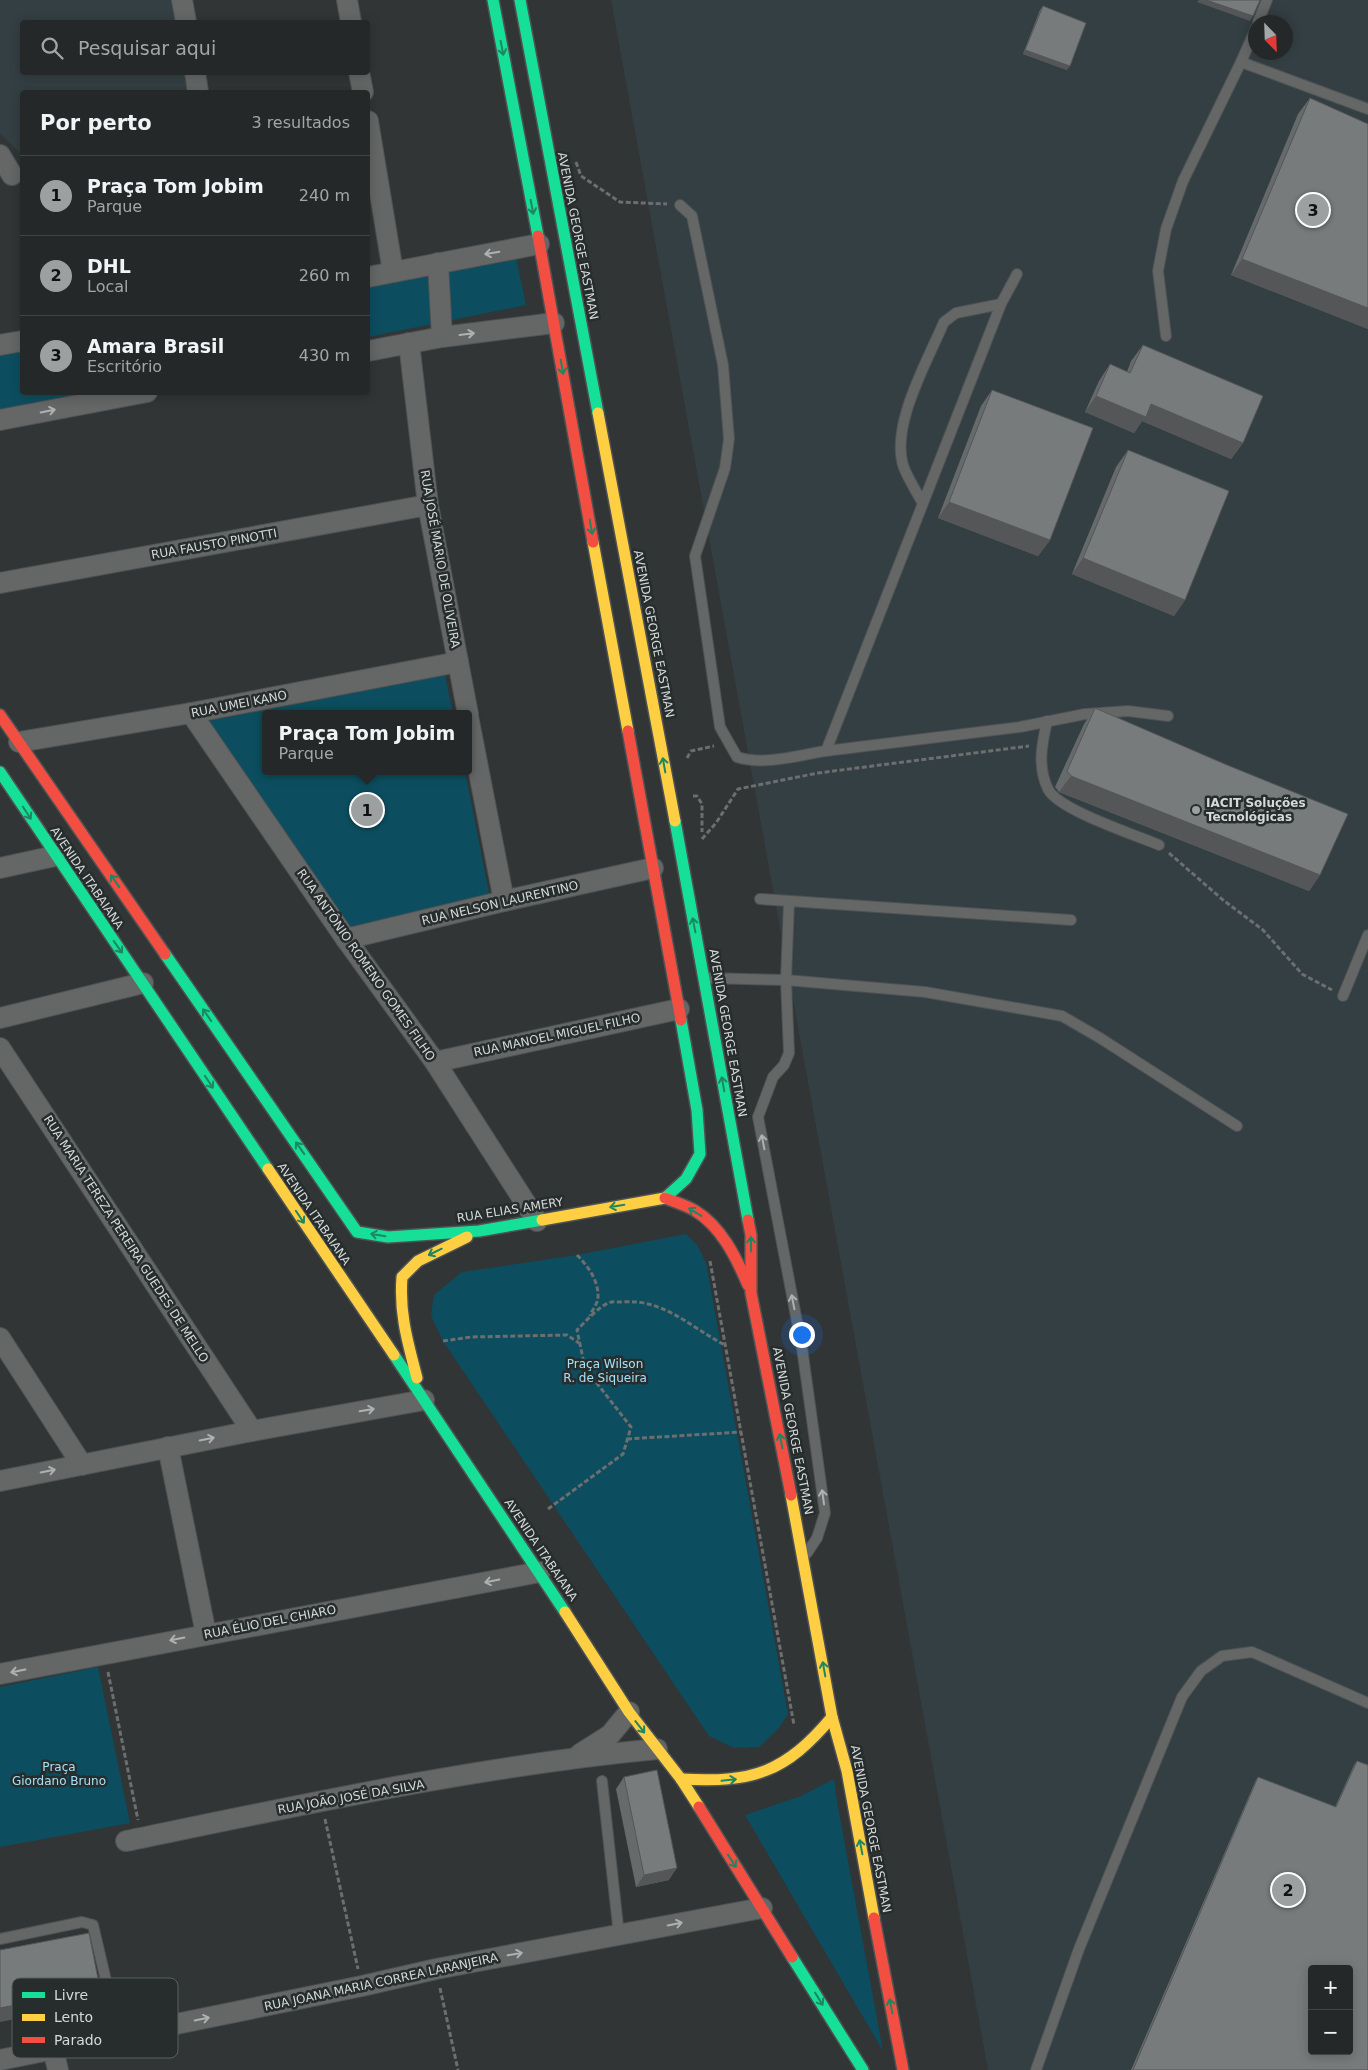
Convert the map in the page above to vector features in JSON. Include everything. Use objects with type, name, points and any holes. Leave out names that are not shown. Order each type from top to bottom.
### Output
[{"type":"main road","points":[[492,0],[540,244],[697,1110],[700,1154],[686,1179],[665,1198],[694,1209],[711,1222],[740,1263],[751,1293]]},
{"type":"main road","name":"AVENIDA GEORGE EASTMAN","points":[[520,0],[751,1235],[751,1293],[804,1558],[832,1717],[847,1771],[903,2070]]},
{"type":"main road","name":"AVENIDA ITABAIANA","points":[[0,715],[357,1232]]},
{"type":"main road","name":"AVENIDA ITABAIANA","points":[[0,772],[540,1572],[629,1712]]},
{"type":"main road","name":"RUA ELIAS AMERY","points":[[357,1232],[388,1237],[479,1231],[665,1198]]},
{"type":"main road","points":[[424,1400],[406,1336],[400,1300],[402,1277],[418,1261],[479,1231]]},
{"type":"main road","points":[[629,1712],[681,1779],[863,2070]]},
{"type":"main road","points":[[681,1779],[715,1782],[753,1776],[771,1770],[787,1762],[807,1748],[832,1717]]},
{"type":"street","points":[[182,0],[186,20]]},
{"type":"street","points":[[347,0],[351,20]]},
{"type":"street","points":[[195,75],[198,90]]},
{"type":"street","points":[[359,75],[362,90]]},
{"type":"street","points":[[370,134],[393,272]]},
{"type":"street","points":[[0,155],[12,175]]},
{"type":"street","points":[[370,277],[540,244]]},
{"type":"street","points":[[438,263],[442,337]]},
{"type":"street","points":[[370,351],[442,337],[554,323]]},
{"type":"street","points":[[0,345],[20,341]]},
{"type":"street","name":"RUA JOSÉ MARIO DE OLIVEIRA","points":[[409,343],[428,505],[467,710]]},
{"type":"street","points":[[0,420],[131,395]]},
{"type":"street","name":"RUA FAUSTO PINOTTI","points":[[0,583],[428,505]]},
{"type":"street","name":"RUA UMEI KANO","points":[[18,742],[191,713],[458,662]]},
{"type":"street","name":"RUA ANTÔNIO ROMENO GOMES FILHO","points":[[191,713],[346,939],[435,1062],[537,1221]]},
{"type":"street","name":"RUA JOSÉ MARIO DE OLIVEIRA","points":[[472,736],[504,901]]},
{"type":"street","points":[[0,868],[55,856]]},
{"type":"street","name":"RUA NELSON LAURENTINO","points":[[346,939],[653,868]]},
{"type":"street","points":[[0,1018],[143,983]]},
{"type":"street","name":"RUA MANOEL MIGUEL FILHO","points":[[435,1062],[679,1009]]},
{"type":"street","name":"RUA MARIA TEREZA PEREIRA GUEDES DE MELLO","points":[[0,1048],[252,1431]]},
{"type":"street","points":[[0,1338],[82,1465]]},
{"type":"street","points":[[0,1481],[168,1447],[424,1400]]},
{"type":"street","points":[[168,1447],[206,1634]]},
{"type":"street","name":"RUA ÉLIO DEL CHIARO","points":[[0,1674],[540,1572]]},
{"type":"street","name":"RUA JOÃO JOSÉ DA SILVA","points":[[576,1756],[610,1735],[629,1712]]},
{"type":"street","name":"RUA JOÃO JOSÉ DA SILVA","points":[[134,1840],[321,1801],[576,1756],[657,1749]]},
{"type":"street","name":"RUA JOANA MARIA CORREA LARANJEIRA","points":[[178,2024],[436,1969],[762,1908]]},
{"type":"lane","points":[[1261,15],[1268,0]]},
{"type":"lane","points":[[1166,336],[1158,271],[1166,229],[1183,181],[1248,47]]},
{"type":"lane","points":[[1242,62],[1368,109]]},
{"type":"lane","points":[[680,205],[692,216],[723,365],[729,439],[725,468],[695,556],[720,727],[738,758],[748,761],[773,759],[1020,727],[1085,714],[1128,711],[1168,716]]},
{"type":"lane","points":[[826,751],[1001,304],[1017,274]]},
{"type":"lane","points":[[922,502],[904,467],[900,440],[906,412],[944,322],[956,313],[1001,304]]},
{"type":"lane","points":[[1047,721],[1040,757],[1048,790],[1068,807],[1160,845]]},
{"type":"lane","points":[[760,899],[1070,920]]},
{"type":"lane","points":[[789,902],[786,980],[789,1053],[784,1065],[773,1077],[758,1117],[802,1348],[825,1513],[817,1538],[804,1558]]},
{"type":"lane","points":[[1343,996],[1368,935]]},
{"type":"lane","points":[[704,978],[786,980],[925,992],[1062,1016],[1100,1038],[1237,1126]]},
{"type":"lane","points":[[1039,2067],[1079,1949],[1182,1697],[1201,1671],[1222,1656],[1252,1652],[1368,1702]]},
{"type":"lane","points":[[602,1781],[619,1935]]},
{"type":"lane","points":[[0,1940],[82,1922],[93,1926],[105,1978]]},
{"type":"path","points":[[574,157],[581,176],[620,202],[680,205]]},
{"type":"path","points":[[701,840],[716,823],[738,789],[818,773],[1042,744]]},
{"type":"path","points":[[686,795],[697,796],[702,804],[702,848]]},
{"type":"path","points":[[1160,845],[1223,900],[1263,930],[1302,974],[1343,996]]},
{"type":"path","points":[[708,1253],[794,1725]]},
{"type":"path","points":[[548,1508],[623,1454],[631,1427],[586,1368],[579,1344],[578,1330],[588,1318],[598,1299],[597,1284],[587,1266],[577,1256]]},
{"type":"path","points":[[588,1318],[609,1302],[635,1300],[665,1309],[690,1322],[725,1345]]},
{"type":"path","points":[[443,1341],[472,1337],[567,1335],[579,1344]]},
{"type":"path","points":[[628,1439],[741,1432]]},
{"type":"path","points":[[105,1654],[134,1840]]},
{"type":"path","points":[[321,1801],[362,1986]]},
{"type":"path","points":[[436,1969],[458,2070]]},
{"type":"shaded area","points":[[0,0],[173,0],[178,20],[20,20],[20,75],[188,75],[192,90],[20,90],[20,153],[0,133]]},
{"type":"shaded area","points":[[611,0],[1368,0],[1368,2070],[988,2070]]},
{"type":"green space","points":[[515,253],[526,305],[370,337],[370,282]]},
{"type":"green space","points":[[20,348],[20,395],[80,395],[0,411],[0,352]]},
{"type":"green space","points":[[445,675],[452,710],[263,710]]},
{"type":"green space","points":[[262,710],[262,775],[466,775],[490,898],[343,930],[201,722]]},
{"type":"green space","name":"Praça Wilson R. de Siqueira","points":[[686,1234],[697,1245],[706,1263],[788,1714],[779,1728],[759,1747],[734,1748],[709,1736],[443,1341],[431,1316],[434,1295],[462,1272],[577,1255]]},
{"type":"green space","name":"Praça Giordano Bruno","points":[[98,1667],[130,1823],[0,1847],[0,1687]]},
{"type":"green space","points":[[834,1779],[883,2051],[745,1815],[801,1796]]},
{"type":"building","points":[[1206,0],[1260,0],[1253,15]]},
{"type":"building","points":[[1043,6],[1086,23],[1070,66],[1025,50]]},
{"type":"building","points":[[1310,98],[1368,124],[1368,308],[1242,259]]},
{"type":"building","points":[[1143,345],[1263,396],[1243,443],[1151,404],[1146,417],[1096,396],[1110,364],[1130,373]]},
{"type":"building","points":[[992,390],[1093,428],[1050,540],[949,502]]},
{"type":"building","points":[[1128,450],[1229,491],[1185,600],[1083,558]]},
{"type":"building","name":"IACIT Soluções Tecnológicas","points":[[1095,708],[1227,765],[1348,814],[1320,875],[1071,776],[1067,771]]},
{"type":"building","points":[[1357,1761],[1368,1765],[1368,2070],[1133,2070],[1258,1777],[1336,1807]]},
{"type":"building","points":[[657,1770],[677,1868],[644,1875],[624,1777]]},
{"type":"building","points":[[89,1933],[98,1978],[12,1978],[12,2006],[0,2008],[0,1950]]},
{"type":"traffic: fast","points":[[493,0],[538,236]]},
{"type":"traffic: fast","points":[[520,0],[598,413]]},
{"type":"traffic: fast","points":[[0,772],[268,1169]]},
{"type":"traffic: fast","points":[[675,821],[748,1220]]},
{"type":"traffic: fast","points":[[165,954],[357,1232],[388,1237],[479,1231],[542,1220]]},
{"type":"traffic: fast","points":[[665,1198],[686,1179],[700,1154],[697,1110],[681,1020]]},
{"type":"traffic: fast","points":[[394,1355],[565,1612]]},
{"type":"traffic: fast","points":[[792,1957],[863,2070]]},
{"type":"traffic: slow","points":[[598,413],[675,821]]},
{"type":"traffic: slow","points":[[593,542],[628,731]]},
{"type":"traffic: slow","points":[[268,1169],[394,1355]]},
{"type":"traffic: slow","points":[[542,1220],[665,1198]]},
{"type":"traffic: slow","points":[[417,1378],[403,1316],[402,1277],[418,1261],[467,1237]]},
{"type":"traffic: slow","points":[[791,1495],[832,1717],[847,1771],[874,1918]]},
{"type":"traffic: slow","points":[[565,1612],[629,1712],[681,1779],[699,1807]]},
{"type":"traffic: slow","points":[[681,1779],[728,1779],[766,1771],[799,1751],[832,1717]]},
{"type":"traffic: jam","points":[[538,236],[593,542]]},
{"type":"traffic: jam","points":[[0,715],[165,954]]},
{"type":"traffic: jam","points":[[628,731],[681,1020]]},
{"type":"traffic: jam","points":[[665,1198],[694,1210],[720,1233],[733,1253],[748,1285]]},
{"type":"traffic: jam","points":[[748,1220],[751,1235],[751,1293],[791,1495]]},
{"type":"traffic: jam","points":[[699,1807],[792,1957]]},
{"type":"traffic: jam","points":[[874,1918],[903,2070]]},
{"type":"place","name":"Amara Brasil","points":[[1313,210]]},
{"type":"place","name":"Praça Tom Jobim","points":[[367,810]]},
{"type":"place","name":"IACIT Soluções Tecnológicas","points":[[1196,810]]},
{"type":"place","name":"DHL","points":[[1288,1890]]}]
